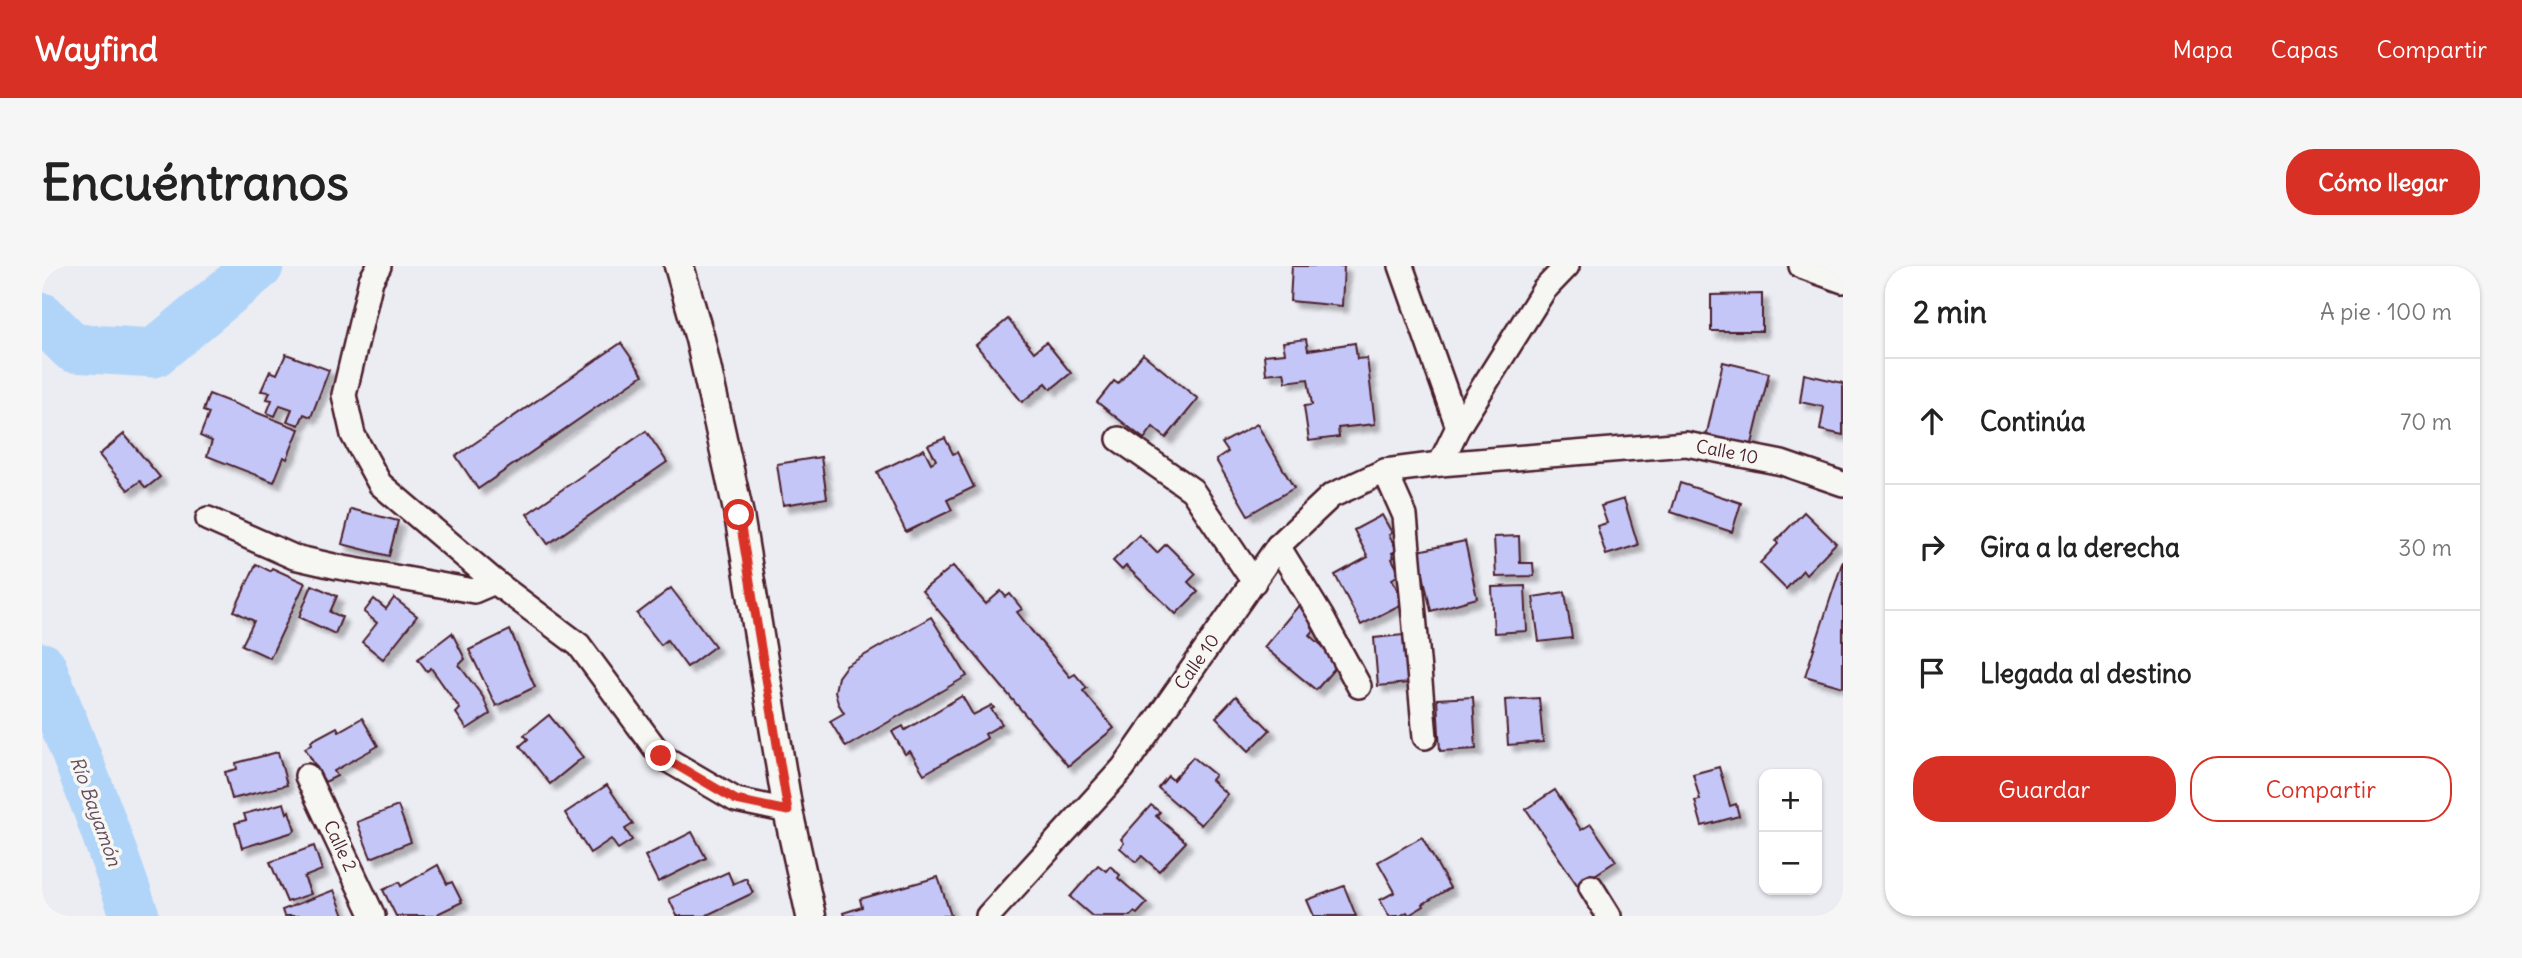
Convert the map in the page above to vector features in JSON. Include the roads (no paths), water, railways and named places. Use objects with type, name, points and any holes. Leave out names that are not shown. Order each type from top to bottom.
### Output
[{"type":"street","points":[[379,266],[371,280],[344,395],[354,435],[380,484],[495,582],[579,645],[661,756],[736,800],[788,811]]},
{"type":"street","points":[[679,266],[700,339],[739,515],[788,811],[811,916]]},
{"type":"street","points":[[1401,266],[1458,428]]},
{"type":"street","points":[[1440,464],[1458,428],[1544,290],[1567,266]]},
{"type":"street","points":[[1801,266],[1843,281]]},
{"type":"street","points":[[1119,439],[1192,490],[1254,582]]},
{"type":"street","name":"Calle 10","points":[[988,916],[1123,768],[1278,546],[1331,496],[1385,471],[1686,444],[1782,463],[1843,484]]},
{"type":"street","points":[[1385,471],[1405,516],[1424,737]]},
{"type":"street","points":[[208,519],[294,556],[338,567],[474,591],[495,582]]},
{"type":"street","points":[[1278,546],[1359,686]]},
{"type":"street","name":"Calle 2","points":[[307,776],[373,916]]},
{"type":"street","points":[[1591,887],[1609,916]]},
{"type":"waterway","points":[[42,317],[73,348],[154,353],[259,266]]},
{"type":"waterway","name":"Río Bayamón","points":[[42,667],[135,916]]}]
